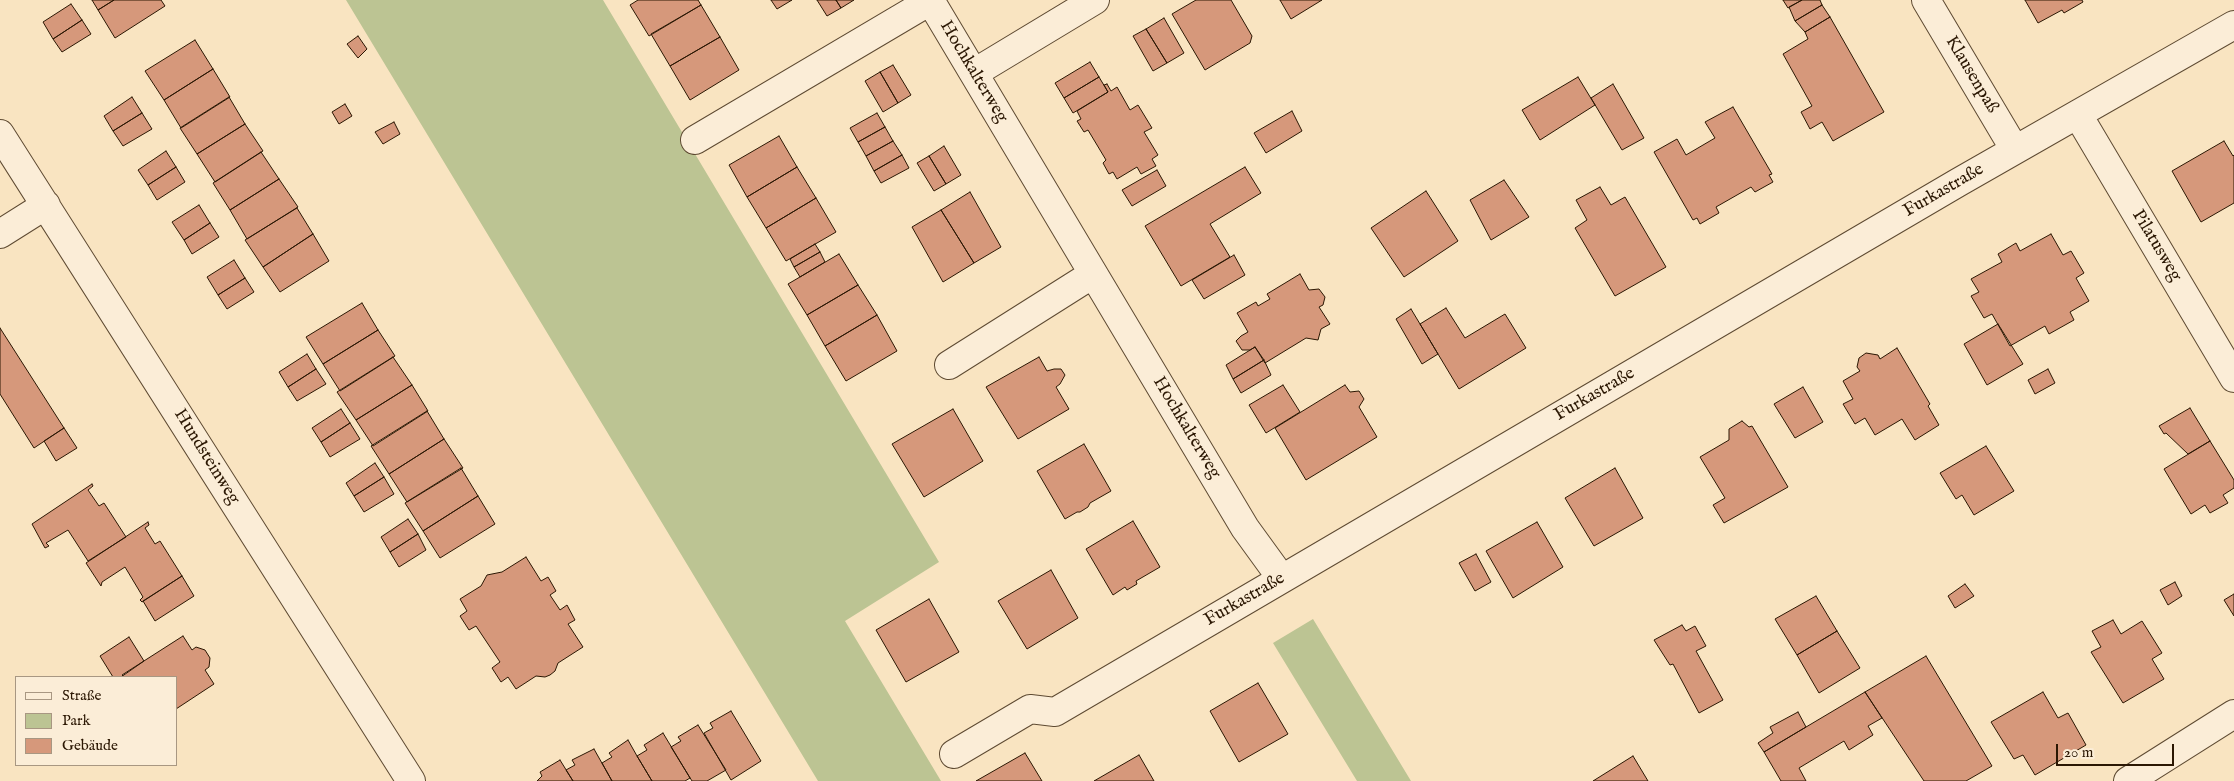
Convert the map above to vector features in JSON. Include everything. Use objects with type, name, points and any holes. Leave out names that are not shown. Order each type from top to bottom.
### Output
[{"type":"street","points":[[695,140],[930,0]]},
{"type":"street","name":"Hochkalterweg","points":[[930,0],[1245,528],[1282,579]]},
{"type":"street","points":[[974,73],[1095,0]]},
{"type":"street","name":"Klausenpaß","points":[[1926,0],[2015,150]]},
{"type":"street","name":"Furkastraße","points":[[954,754],[1030,709],[1055,712],[2015,150],[2234,25]]},
{"type":"street","name":"Pilatusweg","points":[[2078,114],[2234,378]]},
{"type":"street","name":"Hundsteinweg","points":[[0,134],[411,781]]},
{"type":"street","points":[[0,234],[46,205]]},
{"type":"street","points":[[949,365],[1093,274]]},
{"type":"street","points":[[2128,781],[2234,714]]},
{"type":"green space","points":[[346,0],[603,0],[939,562],[845,621],[941,781],[818,781]]},
{"type":"green space","points":[[1313,619],[1411,781],[1357,781],[1273,643]]},
{"type":"building","points":[[92,0],[114,0],[98,10]]},
{"type":"building","points":[[114,0],[161,0],[165,6],[115,38],[98,10]]},
{"type":"building","points":[[638,0],[698,0],[701,5],[649,36],[630,5]]},
{"type":"building","points":[[771,0],[792,0],[777,9]]},
{"type":"building","points":[[817,0],[836,0],[841,8],[827,16]]},
{"type":"building","points":[[836,0],[854,0],[841,8]]},
{"type":"building","points":[[1196,0],[1231,0],[1252,36],[1250,43],[1205,70],[1172,14]]},
{"type":"building","points":[[1280,0],[1322,0],[1291,19]]},
{"type":"building","points":[[1783,0],[1802,0],[1788,8]]},
{"type":"building","points":[[1802,0],[1820,0],[1822,5],[1795,21],[1789,7]]},
{"type":"building","points":[[2025,0],[2082,0],[2083,2],[2064,13],[2062,10],[2038,23]]},
{"type":"building","points":[[71,4],[82,20],[53,39],[43,22]]},
{"type":"building","points":[[701,5],[720,37],[670,66],[651,34]]},
{"type":"building","points":[[1822,5],[1830,17],[1805,32],[1795,21]]},
{"type":"building","points":[[1830,17],[1884,112],[1833,141],[1822,122],[1810,129],[1801,112],[1812,106],[1783,54],[1808,39],[1805,32]]},
{"type":"building","points":[[1164,18],[1184,53],[1167,63],[1146,29]]},
{"type":"building","points":[[82,20],[91,34],[62,52],[53,39]]},
{"type":"building","points":[[1146,29],[1167,63],[1153,71],[1133,36]]},
{"type":"building","points":[[358,36],[367,49],[358,58],[347,44]]},
{"type":"building","points":[[720,37],[739,70],[690,100],[670,66]]},
{"type":"building","points":[[195,40],[213,69],[164,100],[145,71]]},
{"type":"building","points":[[1090,62],[1099,77],[1064,98],[1055,83]]},
{"type":"building","points":[[893,65],[911,95],[898,103],[880,72]]},
{"type":"building","points":[[213,69],[230,97],[181,128],[164,100]]},
{"type":"building","points":[[880,72],[898,103],[883,112],[865,81]]},
{"type":"building","points":[[1099,77],[1108,92],[1073,113],[1064,98]]},
{"type":"building","points":[[1578,77],[1595,105],[1540,140],[1522,110]]},
{"type":"building","points":[[1107,84],[1111,91],[1117,87],[1130,110],[1138,105],[1152,128],[1144,132],[1158,155],[1152,159],[1156,166],[1141,174],[1137,167],[1117,179],[1113,172],[1109,174],[1103,163],[1106,160],[1088,130],[1084,132],[1077,121],[1081,119],[1077,111],[1108,92],[1104,85]]},
{"type":"building","points":[[1613,84],[1644,138],[1622,150],[1591,98]]},
{"type":"building","points":[[132,97],[142,113],[113,131],[104,116]]},
{"type":"building","points":[[229,97],[245,124],[197,154],[180,128]]},
{"type":"building","points":[[345,104],[352,116],[339,124],[332,112]]},
{"type":"building","points":[[1733,107],[1772,174],[1769,175],[1773,182],[1755,192],[1751,187],[1716,207],[1719,213],[1700,224],[1697,218],[1693,220],[1654,152],[1677,139],[1686,155],[1715,138],[1705,122]]},
{"type":"building","points":[[1292,111],[1302,131],[1266,153],[1254,133]]},
{"type":"building","points":[[142,113],[152,129],[123,146],[113,131]]},
{"type":"building","points":[[877,113],[885,127],[858,142],[850,128]]},
{"type":"building","points":[[394,122],[400,134],[383,144],[375,132]]},
{"type":"building","points":[[245,124],[263,151],[215,182],[197,154]]},
{"type":"building","points":[[885,127],[893,141],[866,156],[858,142]]},
{"type":"building","points":[[779,136],[797,167],[747,197],[729,165]]},
{"type":"building","points":[[893,141],[902,155],[874,171],[866,156]]},
{"type":"building","points":[[2224,141],[2234,155],[2234,203],[2201,222],[2172,171]]},
{"type":"building","points":[[944,146],[961,175],[946,184],[929,156]]},
{"type":"building","points":[[166,151],[176,167],[148,185],[138,170]]},
{"type":"building","points":[[261,152],[279,179],[230,210],[213,183]]},
{"type":"building","points":[[902,155],[909,168],[881,183],[874,171]]},
{"type":"building","points":[[929,156],[946,184],[934,191],[917,163]]},
{"type":"building","points":[[176,167],[185,182],[157,200],[148,185]]},
{"type":"building","points":[[797,167],[816,198],[766,228],[747,197]]},
{"type":"building","points":[[1245,167],[1261,193],[1210,224],[1230,257],[1181,286],[1145,226]]},
{"type":"building","points":[[1157,170],[1166,186],[1132,206],[1122,190]]},
{"type":"building","points":[[279,179],[298,207],[247,239],[230,210]]},
{"type":"building","points":[[1504,180],[1529,217],[1491,240],[1470,200]]},
{"type":"building","points":[[1600,187],[1611,205],[1625,197],[1666,267],[1615,296],[1575,228],[1587,220],[1576,200]]},
{"type":"building","points":[[1426,191],[1458,241],[1404,277],[1371,228]]},
{"type":"building","points":[[970,192],[1001,247],[974,263],[941,210]]},
{"type":"building","points":[[816,198],[836,232],[786,261],[766,228]]},
{"type":"building","points":[[199,205],[210,223],[184,240],[172,222]]},
{"type":"building","points":[[297,208],[313,234],[263,267],[245,240]]},
{"type":"building","points":[[941,210],[974,263],[943,282],[912,227]]},
{"type":"building","points":[[210,223],[219,237],[192,254],[184,240]]},
{"type":"building","points":[[313,234],[329,261],[280,292],[263,267]]},
{"type":"building","points":[[2051,234],[2063,255],[2071,251],[2084,273],[2076,278],[2089,301],[2070,312],[2074,320],[2049,334],[2045,326],[2010,346],[1992,314],[1984,318],[1971,296],[1979,292],[1971,279],[2002,262],[1998,254],[2016,243],[2020,251]]},
{"type":"building","points":[[815,244],[820,252],[794,267],[790,259]]},
{"type":"building","points":[[820,252],[825,262],[800,277],[794,267]]},
{"type":"building","points":[[839,254],[858,285],[807,315],[788,284]]},
{"type":"building","points":[[1234,255],[1245,275],[1204,299],[1192,280]]},
{"type":"building","points":[[234,260],[245,278],[218,295],[207,277]]},
{"type":"building","points":[[1300,274],[1309,290],[1319,289],[1325,297],[1323,305],[1319,307],[1330,324],[1321,329],[1318,340],[1306,338],[1265,363],[1255,347],[1250,350],[1242,350],[1236,341],[1248,332],[1237,313],[1256,302],[1258,306],[1270,299],[1267,294]]},
{"type":"building","points":[[245,278],[254,292],[227,309],[218,295]]},
{"type":"building","points":[[858,285],[877,315],[825,346],[807,315]]},
{"type":"building","points":[[362,303],[378,330],[323,364],[306,337]]},
{"type":"building","points":[[1446,308],[1465,338],[1505,314],[1526,348],[1459,389],[1420,324]]},
{"type":"building","points":[[1411,309],[1438,354],[1422,364],[1396,319]]},
{"type":"building","points":[[877,315],[897,351],[846,381],[825,346]]},
{"type":"building","points":[[1998,324],[2023,364],[1987,385],[1964,344]]},
{"type":"building","points":[[0,328],[64,428],[34,448],[0,394]]},
{"type":"building","points":[[378,330],[395,356],[340,391],[323,364]]},
{"type":"building","points":[[1255,347],[1264,360],[1233,379],[1226,365]]},
{"type":"building","points":[[1897,348],[1930,404],[1928,406],[1939,425],[1915,440],[1902,419],[1875,435],[1865,418],[1855,424],[1843,404],[1853,399],[1843,381],[1860,371],[1857,367],[1859,358],[1866,353],[1878,355],[1880,359]]},
{"type":"building","points":[[307,354],[316,369],[288,387],[279,372]]},
{"type":"building","points":[[393,357],[412,385],[356,420],[337,392]]},
{"type":"building","points":[[1039,357],[1047,371],[1061,369],[1065,375],[1056,387],[1069,409],[1018,439],[986,387]]},
{"type":"building","points":[[1264,360],[1271,375],[1241,393],[1233,379]]},
{"type":"building","points":[[316,369],[326,384],[297,401],[288,387]]},
{"type":"building","points":[[2048,369],[2055,383],[2035,394],[2028,380]]},
{"type":"building","points":[[412,385],[428,411],[373,446],[356,420]]},
{"type":"building","points":[[1283,385],[1300,412],[1266,433],[1249,405]]},
{"type":"building","points":[[1345,385],[1350,392],[1359,391],[1364,399],[1359,407],[1377,437],[1306,480],[1275,428]]},
{"type":"building","points":[[1803,387],[1823,422],[1795,438],[1774,404]]},
{"type":"building","points":[[2190,408],[2210,441],[2188,454],[2166,433],[2164,434],[2159,426]]},
{"type":"building","points":[[341,409],[350,423],[321,442],[312,428]]},
{"type":"building","points":[[953,409],[983,461],[924,497],[892,444]]},
{"type":"building","points":[[427,411],[444,439],[389,474],[371,446]]},
{"type":"building","points":[[1742,421],[1749,427],[1752,426],[1788,487],[1724,523],[1713,505],[1725,498],[1700,457],[1729,440],[1729,429]]},
{"type":"building","points":[[350,423],[360,439],[330,457],[321,442]]},
{"type":"building","points":[[64,428],[77,448],[56,461],[44,441]]},
{"type":"building","points":[[444,439],[463,468],[407,502],[389,474]]},
{"type":"building","points":[[2210,441],[2234,480],[2234,488],[2223,495],[2228,503],[2210,513],[2205,505],[2191,514],[2164,469]]},
{"type":"building","points":[[1084,444],[1111,491],[1090,503],[1088,507],[1080,512],[1065,519],[1037,471]]},
{"type":"building","points":[[1986,446],[2014,491],[1974,515],[1962,495],[1956,499],[1940,473]]},
{"type":"building","points":[[375,463],[384,477],[354,496],[346,483]]},
{"type":"building","points":[[461,468],[478,496],[423,531],[405,503]]},
{"type":"building","points":[[1615,468],[1643,518],[1594,546],[1565,498]]},
{"type":"building","points":[[384,477],[394,494],[364,512],[354,496]]},
{"type":"building","points":[[92,484],[93,486],[88,490],[99,506],[104,503],[126,537],[88,561],[68,530],[46,543],[49,546],[45,548],[32,524]]},
{"type":"building","points":[[478,496],[495,524],[440,558],[423,531]]},
{"type":"building","points":[[408,519],[418,534],[390,552],[381,537]]},
{"type":"building","points":[[1133,521],[1160,567],[1136,581],[1137,584],[1127,590],[1125,587],[1113,595],[1086,549]]},
{"type":"building","points":[[148,522],[149,525],[145,528],[155,544],[160,541],[182,576],[142,602],[140,600],[143,597],[125,567],[102,582],[101,586],[86,563]]},
{"type":"building","points":[[1537,522],[1563,567],[1513,598],[1486,551]]},
{"type":"building","points":[[418,534],[426,550],[399,567],[390,552]]},
{"type":"building","points":[[1476,554],[1491,582],[1475,591],[1459,563]]},
{"type":"building","points":[[526,557],[541,581],[548,577],[556,591],[550,595],[560,610],[567,605],[575,620],[568,624],[583,647],[558,663],[555,671],[550,675],[545,677],[536,676],[516,689],[508,677],[501,682],[492,668],[500,662],[476,626],[469,630],[460,616],[467,611],[460,599],[481,586],[487,575],[502,572]]},
{"type":"building","points":[[1051,570],[1078,618],[1027,649],[998,601]]},
{"type":"building","points":[[182,576],[194,596],[155,621],[143,601]]},
{"type":"building","points":[[2175,582],[2182,596],[2168,605],[2160,590]]},
{"type":"building","points":[[1965,584],[1974,596],[1955,608],[1948,596]]},
{"type":"building","points":[[2234,594],[2234,616],[2224,600]]},
{"type":"building","points":[[1816,596],[1837,631],[1797,655],[1775,619]]},
{"type":"building","points":[[929,599],[959,652],[906,682],[876,630]]},
{"type":"building","points":[[2113,620],[2121,634],[2142,621],[2162,653],[2152,659],[2164,679],[2123,703],[2091,652],[2101,647],[2092,631]]},
{"type":"building","points":[[1682,625],[1686,631],[1695,626],[1706,646],[1696,651],[1723,700],[1699,713],[1673,664],[1670,665],[1654,640]]},
{"type":"building","points":[[1837,631],[1860,668],[1819,693],[1797,655]]},
{"type":"building","points":[[183,636],[192,650],[196,647],[205,650],[210,658],[209,667],[205,670],[214,684],[178,708],[178,676],[122,675]]},
{"type":"building","points":[[129,637],[144,661],[122,676],[112,676],[100,656]]},
{"type":"building","points":[[1926,656],[1992,766],[1966,781],[1924,781],[1865,692]]},
{"type":"building","points":[[1258,683],[1288,734],[1239,762],[1210,711]]},
{"type":"building","points":[[1865,692],[1882,718],[1868,726],[1873,735],[1849,750],[1844,741],[1799,768],[1806,781],[1781,781],[1764,752]]},
{"type":"building","points":[[2043,692],[2058,718],[2068,713],[2086,745],[2035,775],[2023,755],[2014,759],[1991,722]]},
{"type":"building","points":[[731,711],[761,761],[731,780],[704,733],[713,728],[710,723]]},
{"type":"building","points":[[1798,712],[1806,727],[1764,752],[1758,743],[1773,733],[1770,727]]},
{"type":"building","points":[[698,725],[726,770],[707,781],[692,781],[671,747],[681,741],[678,737]]},
{"type":"building","points":[[663,733],[690,778],[685,781],[652,781],[637,756],[647,750],[644,745]]},
{"type":"building","points":[[628,740],[652,781],[612,781],[602,763],[612,757],[609,753]]},
{"type":"building","points":[[594,749],[612,781],[573,781],[566,770],[575,765],[572,760]]},
{"type":"building","points":[[1025,753],[1042,781],[976,781]]},
{"type":"building","points":[[1139,755],[1154,781],[1094,781]]},
{"type":"building","points":[[1633,756],[1648,781],[1593,781]]},
{"type":"building","points":[[560,760],[573,781],[537,781],[542,776],[540,772]]}]
